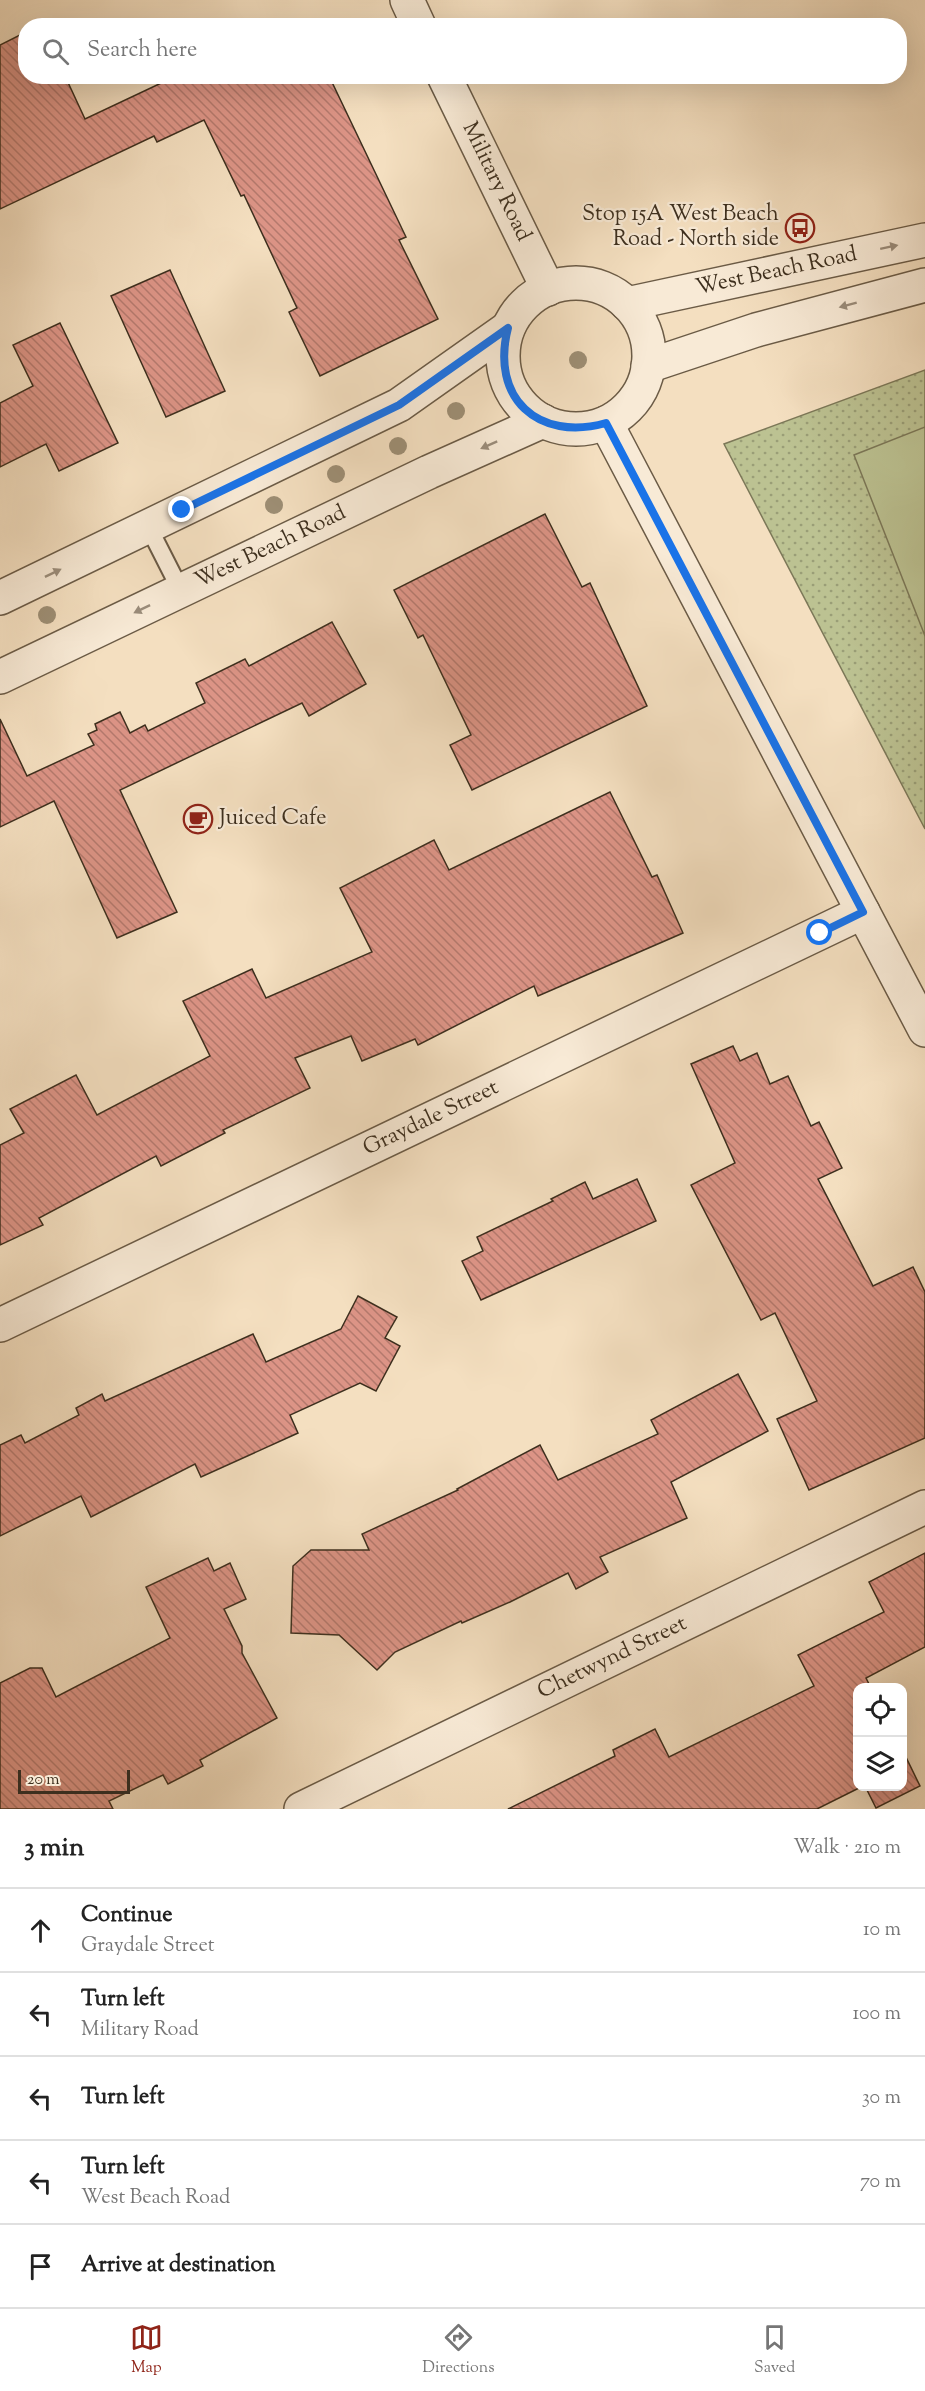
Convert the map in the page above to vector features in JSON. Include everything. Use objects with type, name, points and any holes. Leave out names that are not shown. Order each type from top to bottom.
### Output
[{"type":"street","points":[[407,0],[415,18]]},
{"type":"street","name":"Military Road","points":[[448,84],[548,289]]},
{"type":"street","name":"West Beach Road","points":[[627,304],[925,240]]},
{"type":"street","points":[[568,283],[589,285],[610,291],[627,304],[640,322],[648,344],[648,366],[641,389],[626,409],[606,423],[585,429],[563,428],[543,421],[525,409],[512,392],[504,371],[503,349],[508,328],[531,298],[548,289],[568,283]]},
{"type":"street","name":"West Beach Road","points":[[648,366],[756,330],[925,285]]},
{"type":"street","points":[[0,598],[399,405],[508,328]]},
{"type":"street","name":"West Beach Road","points":[[0,677],[429,472],[543,421]]},
{"type":"street","points":[[606,423],[925,1030]]},
{"type":"street","name":"Graydale Street","points":[[0,1325],[863,912]]},
{"type":"street","name":"Chetwynd Street","points":[[301,1809],[925,1508]]},
{"type":"lane","points":[[148,526],[181,591]]},
{"type":"green space","points":[[925,370],[925,829],[724,444]]},
{"type":"green space","points":[[925,427],[925,636],[854,455]]},
{"type":"building","points":[[18,36],[18,84],[69,84],[85,119],[159,84],[333,84],[406,237],[399,240],[438,319],[320,376],[289,312],[297,308],[244,195],[241,196],[204,120],[157,142],[154,136],[0,209],[0,45]]},
{"type":"building","points":[[170,270],[225,391],[166,417],[111,296]]},
{"type":"building","points":[[60,323],[118,443],[59,471],[46,444],[0,467],[0,403],[33,386],[13,345]]},
{"type":"building","points":[[545,514],[582,587],[590,583],[647,706],[472,790],[450,745],[471,735],[423,635],[418,638],[394,590]]},
{"type":"building","points":[[332,622],[366,684],[309,716],[302,703],[120,790],[177,912],[117,938],[54,801],[0,827],[0,719],[27,776],[94,745],[88,734],[97,730],[95,724],[120,712],[130,733],[145,725],[148,731],[205,703],[196,683],[245,659],[249,666]]},
{"type":"building","points":[[610,792],[652,877],[657,875],[683,933],[538,996],[534,986],[418,1045],[415,1039],[362,1061],[351,1036],[295,1058],[310,1088],[223,1130],[225,1133],[161,1166],[156,1156],[39,1218],[43,1225],[0,1245],[0,1145],[24,1133],[10,1109],[76,1075],[97,1115],[210,1056],[183,1001],[252,969],[266,998],[372,952],[340,888],[434,840],[449,870]]},
{"type":"building","points":[[733,1046],[740,1061],[757,1053],[770,1084],[788,1076],[811,1126],[819,1122],[842,1168],[818,1179],[873,1286],[913,1267],[925,1292],[925,1438],[809,1490],[777,1419],[817,1401],[775,1313],[761,1320],[691,1185],[735,1163],[691,1064]]},
{"type":"building","points":[[637,1179],[656,1221],[481,1300],[462,1261],[483,1251],[477,1237],[553,1201],[551,1199],[585,1182],[593,1199]]},
{"type":"building","points":[[358,1296],[397,1317],[385,1338],[400,1346],[376,1391],[360,1383],[290,1415],[298,1433],[201,1477],[195,1464],[91,1517],[81,1496],[0,1536],[0,1445],[21,1435],[25,1443],[79,1415],[76,1408],[102,1394],[105,1401],[253,1334],[266,1362],[341,1329]]},
{"type":"building","points":[[738,1374],[768,1431],[671,1482],[687,1518],[600,1557],[608,1572],[576,1589],[568,1573],[510,1602],[462,1623],[461,1621],[395,1652],[377,1670],[339,1635],[291,1633],[293,1566],[311,1550],[369,1550],[362,1534],[458,1490],[540,1445],[558,1480],[658,1434],[651,1420]]},
{"type":"building","points":[[925,1553],[925,1647],[866,1678],[868,1683],[853,1683],[853,1791],[817,1809],[508,1809],[615,1756],[613,1750],[655,1729],[669,1757],[814,1686],[798,1655],[884,1612],[869,1582]]},
{"type":"building","points":[[208,1558],[214,1571],[230,1563],[246,1599],[224,1609],[242,1646],[242,1653],[277,1718],[200,1760],[203,1766],[168,1784],[163,1775],[109,1801],[113,1809],[0,1809],[0,1683],[30,1668],[42,1668],[56,1697],[170,1638],[146,1587]]},
{"type":"building","points":[[907,1759],[920,1786],[876,1808],[868,1791],[907,1791]]},
{"type":"place","name":"Stop 15A West Beach Road - North side","points":[[800,228]]},
{"type":"place","name":"Juiced Cafe","points":[[198,819]]},
{"type":"route","points":[[182,510],[399,405],[508,328],[503,349],[504,371],[512,392],[525,409],[543,421],[563,428],[585,429],[606,423],[863,912],[820,933]]}]
